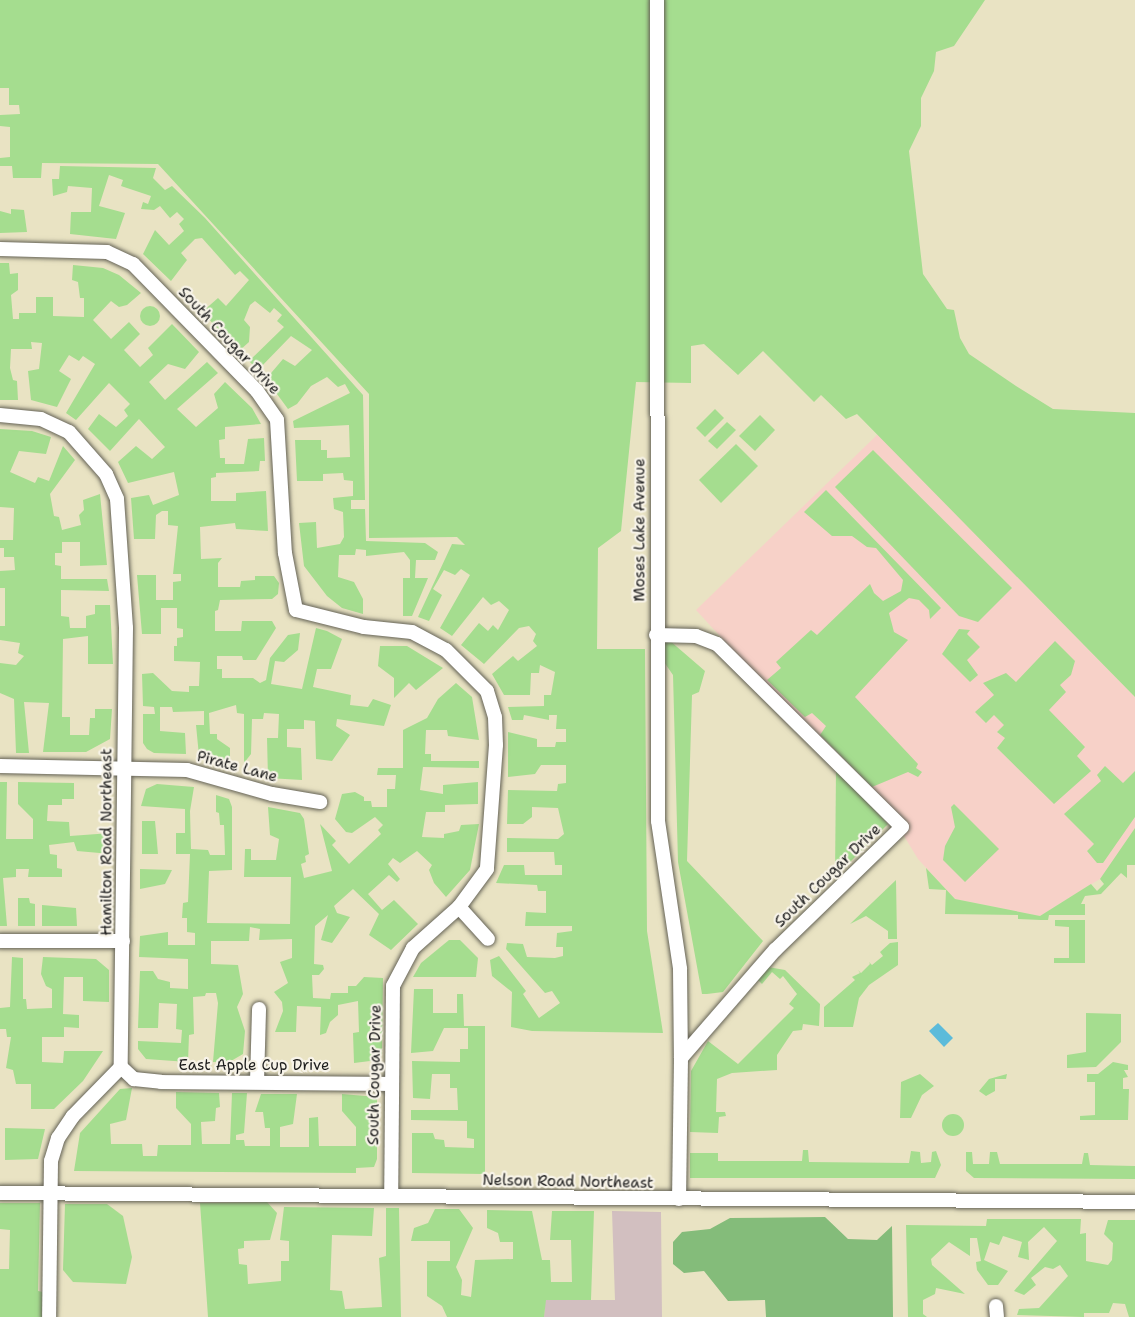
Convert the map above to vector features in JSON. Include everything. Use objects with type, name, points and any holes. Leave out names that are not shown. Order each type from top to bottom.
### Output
[{"type":"street","name":"Moses Lake Avenue","points":[[657,0],[658,821],[680,969],[681,1058]]},
{"type":"street","name":"South Cougar Drive","points":[[0,249],[107,252],[134,264],[257,391],[277,420],[285,553],[296,610],[364,627],[412,632],[446,650],[487,691],[495,717],[496,745],[491,848],[487,869],[459,907],[413,948],[398,973],[390,1015],[391,1197]]},
{"type":"street","name":"Hamilton Road Northeast","points":[[0,415],[41,419],[69,432],[90,451],[117,499],[126,628],[121,1067]]},
{"type":"street","name":"South Cougar Drive","points":[[656,635],[696,636],[717,644],[902,827],[775,951],[681,1058]]},
{"type":"street","name":"Pirate Lane","points":[[0,766],[187,770],[272,795],[320,802]]},
{"type":"street","points":[[459,907],[488,939]]},
{"type":"street","points":[[0,941],[123,941]]},
{"type":"street","points":[[257,1082],[259,1009]]},
{"type":"street","points":[[679,1199],[681,1058]]},
{"type":"street","points":[[49,1317],[51,1161],[58,1138],[73,1116],[121,1067]]},
{"type":"street","name":"East Apple Cup Drive","points":[[121,1067],[134,1079],[161,1082],[390,1084]]},
{"type":"street","name":"Nelson Road Northeast","points":[[0,1192],[1135,1202]]},
{"type":"shaded area","points":[[878,434],[1135,697],[1135,828],[1103,877],[1040,916],[955,899],[918,859],[904,836],[696,610]]},
{"type":"shaded area","points":[[612,1211],[661,1212],[662,1317],[544,1317],[545,1300],[615,1300]]},
{"type":"green space","points":[[0,0],[985,0],[954,46],[936,52],[934,71],[921,98],[921,126],[909,151],[923,274],[947,309],[954,310],[960,338],[969,354],[1016,386],[1053,409],[1135,413],[1135,697],[857,414],[846,419],[821,395],[814,402],[763,351],[738,375],[704,344],[691,346],[691,383],[636,382],[621,531],[598,548],[597,649],[645,649],[647,931],[663,1033],[532,1031],[511,1027],[512,992],[492,976],[490,960],[499,956],[526,991],[523,994],[539,1018],[560,1003],[552,991],[545,993],[506,949],[507,943],[523,944],[527,957],[555,958],[563,956],[563,947],[556,947],[557,933],[572,931],[572,926],[525,926],[526,912],[546,913],[546,891],[538,891],[537,885],[496,883],[504,865],[524,865],[525,875],[562,875],[562,865],[555,865],[554,852],[507,852],[507,838],[558,839],[564,834],[558,808],[532,807],[532,817],[523,824],[507,824],[508,790],[557,791],[558,784],[566,783],[566,765],[541,765],[535,774],[508,777],[508,732],[537,739],[537,747],[555,747],[556,742],[566,742],[566,729],[556,729],[557,715],[549,715],[549,720],[524,715],[523,720],[512,720],[508,707],[544,706],[544,695],[551,695],[555,672],[540,665],[539,673],[531,673],[530,695],[504,695],[492,674],[513,656],[518,661],[537,646],[533,641],[536,634],[529,626],[519,628],[484,664],[461,645],[479,623],[488,631],[493,625],[498,630],[509,610],[499,601],[491,605],[483,597],[452,636],[440,628],[470,575],[461,569],[455,575],[444,570],[433,589],[442,595],[429,621],[418,617],[452,544],[465,545],[457,537],[369,538],[369,394],[158,164],[42,163],[41,178],[13,178],[12,166],[0,166],[0,158],[10,157],[10,127],[0,126],[0,115],[20,114],[19,105],[9,105],[9,88],[0,88]]},
{"type":"green space","points":[[60,166],[156,168],[153,178],[165,190],[172,186],[205,218],[363,395],[365,500],[351,500],[351,509],[365,509],[366,541],[425,543],[438,552],[435,560],[416,560],[415,578],[428,578],[412,616],[403,616],[403,578],[410,578],[410,560],[404,552],[366,556],[366,550],[356,549],[355,555],[339,555],[338,577],[354,582],[363,599],[363,614],[342,608],[327,596],[304,566],[299,523],[316,522],[317,548],[340,544],[344,537],[343,512],[334,509],[333,498],[353,496],[353,481],[344,480],[343,473],[323,474],[323,481],[297,481],[295,440],[321,440],[321,450],[327,450],[327,458],[350,457],[349,425],[294,428],[293,421],[350,393],[345,384],[338,387],[327,377],[311,386],[297,404],[288,409],[266,379],[283,359],[295,366],[312,350],[291,336],[258,370],[249,361],[284,327],[277,321],[282,315],[274,308],[270,313],[255,301],[250,305],[244,320],[250,327],[249,342],[239,351],[202,312],[218,298],[226,306],[249,280],[240,271],[235,275],[202,238],[195,239],[181,253],[187,260],[171,281],[143,254],[155,230],[169,245],[184,231],[179,224],[184,219],[177,212],[170,218],[160,206],[154,210],[141,209],[143,202],[148,204],[151,196],[121,186],[123,180],[109,175],[99,206],[125,213],[116,239],[70,234],[71,212],[91,212],[92,188],[68,186],[67,192],[53,196],[52,179],[59,179]]},
{"type":"green space","points":[[11,209],[24,210],[27,232],[0,233],[0,211],[11,214]]},
{"type":"green space","points":[[0,263],[9,263],[10,274],[18,273],[18,290],[11,295],[13,319],[19,319],[19,313],[36,313],[36,297],[53,297],[53,316],[84,317],[84,298],[80,298],[78,282],[72,280],[73,265],[103,268],[119,275],[141,293],[127,305],[119,307],[111,301],[93,320],[111,339],[129,322],[140,334],[124,350],[140,367],[153,355],[148,348],[172,324],[199,352],[185,369],[168,364],[149,382],[165,400],[207,362],[218,373],[177,409],[196,427],[218,408],[214,394],[225,382],[252,408],[261,424],[225,427],[225,439],[219,440],[220,458],[225,458],[225,464],[244,464],[248,439],[264,438],[265,461],[260,461],[259,471],[216,473],[216,477],[211,478],[211,501],[236,501],[236,493],[266,491],[268,531],[236,529],[235,523],[200,527],[201,559],[222,558],[218,563],[218,587],[240,587],[241,581],[255,580],[255,576],[274,576],[279,583],[278,594],[272,599],[220,600],[218,610],[215,611],[215,631],[241,631],[242,621],[272,621],[276,628],[256,660],[243,660],[242,656],[217,656],[217,669],[222,669],[222,678],[253,678],[260,683],[266,680],[270,658],[288,635],[300,633],[298,650],[284,662],[275,661],[271,684],[302,689],[316,628],[327,631],[342,639],[331,669],[317,669],[313,687],[351,695],[350,705],[368,707],[373,699],[391,705],[384,726],[337,719],[336,726],[350,735],[332,761],[316,759],[315,721],[304,720],[304,729],[287,729],[287,747],[301,748],[302,780],[268,778],[267,738],[278,738],[279,714],[264,713],[263,719],[252,719],[251,754],[244,763],[244,714],[237,713],[236,705],[209,713],[210,734],[217,734],[217,739],[230,748],[230,766],[199,756],[196,725],[204,725],[204,711],[173,712],[172,707],[160,707],[160,731],[185,733],[186,754],[154,753],[147,749],[143,743],[143,714],[155,714],[154,707],[143,706],[142,674],[153,673],[172,691],[189,692],[189,686],[199,686],[200,662],[174,661],[174,646],[177,646],[177,638],[183,637],[183,629],[177,628],[177,608],[161,608],[161,634],[142,634],[137,575],[156,575],[156,600],[173,600],[173,582],[181,581],[181,574],[173,574],[178,526],[168,525],[168,511],[162,511],[156,515],[155,539],[134,539],[131,498],[149,495],[153,505],[179,495],[174,472],[128,483],[118,462],[136,446],[152,459],[165,447],[139,419],[110,451],[88,429],[99,414],[116,427],[128,416],[124,410],[130,404],[109,383],[76,420],[66,413],[95,364],[83,356],[79,361],[69,355],[59,371],[71,379],[57,407],[31,400],[28,371],[39,369],[42,343],[31,342],[32,349],[11,349],[10,368],[13,380],[17,381],[18,400],[0,400]]},
{"type":"green space","points":[[150,306],[157,309],[160,316],[157,323],[150,326],[143,323],[140,316],[143,309]]},
{"type":"green space","points":[[715,409],[724,418],[705,437],[696,428]]},
{"type":"green space","points":[[760,415],[775,430],[755,451],[739,436]]},
{"type":"green space","points":[[727,422],[736,430],[717,449],[708,441]]},
{"type":"green space","points":[[0,429],[32,431],[51,437],[46,454],[19,451],[10,472],[35,483],[38,477],[49,481],[63,446],[75,460],[50,494],[54,516],[59,517],[62,530],[81,525],[79,515],[84,510],[83,500],[100,494],[107,565],[80,566],[80,542],[62,542],[62,553],[55,553],[55,565],[61,566],[61,579],[107,579],[109,591],[61,590],[61,616],[69,617],[70,628],[86,628],[86,616],[95,614],[95,605],[110,605],[113,664],[88,664],[88,636],[63,639],[62,717],[70,717],[70,735],[89,735],[90,718],[95,718],[95,709],[112,709],[110,739],[86,752],[43,752],[49,703],[24,702],[29,753],[16,753],[14,699],[0,693],[0,663],[16,665],[24,656],[18,653],[20,643],[0,640],[0,626],[5,626],[5,588],[0,588],[0,571],[15,570],[14,557],[4,557],[4,548],[0,548],[0,540],[13,540],[14,508],[0,507]]},
{"type":"green space","points":[[736,444],[758,466],[721,503],[699,480]]},
{"type":"green space","points":[[873,450],[1012,588],[978,622],[959,616],[835,487]]},
{"type":"green space","points":[[826,490],[941,608],[930,619],[929,610],[919,600],[909,598],[889,613],[894,632],[908,640],[855,697],[918,764],[916,768],[922,772],[918,777],[908,772],[872,787],[820,735],[826,726],[812,713],[805,717],[767,680],[781,668],[776,662],[811,630],[817,635],[870,584],[874,593],[883,601],[901,591],[903,580],[876,548],[867,547],[852,536],[832,536],[804,512]]},
{"type":"green space","points":[[959,629],[970,630],[967,634],[980,647],[967,660],[978,675],[970,682],[942,654]]},
{"type":"green space","points":[[669,640],[705,671],[699,692],[692,695],[687,861],[763,941],[723,992],[702,994],[678,862],[673,675],[664,662],[665,643]]},
{"type":"green space","points":[[1055,641],[1075,661],[1071,675],[1060,685],[1066,692],[1049,710],[1085,747],[1077,756],[1091,771],[1054,804],[997,748],[1005,738],[997,732],[1004,725],[994,715],[986,723],[975,712],[994,695],[983,683],[1006,673],[1016,682]]},
{"type":"green space","points":[[380,646],[407,646],[443,668],[416,690],[409,683],[394,698],[394,678],[378,666]]},
{"type":"green space","points":[[456,683],[472,697],[479,740],[448,736],[447,730],[426,730],[425,754],[431,754],[431,761],[479,761],[479,768],[423,767],[420,790],[443,794],[443,785],[478,782],[478,804],[445,805],[445,812],[426,812],[422,837],[444,838],[444,834],[459,831],[461,825],[479,824],[470,870],[446,897],[434,883],[429,870],[432,865],[417,851],[400,863],[393,858],[388,864],[400,879],[397,882],[389,875],[368,894],[382,910],[394,900],[418,924],[391,950],[369,935],[379,914],[353,889],[334,906],[337,913],[350,917],[332,943],[321,940],[328,915],[315,926],[314,964],[323,965],[324,969],[319,975],[312,975],[313,998],[330,999],[331,993],[348,993],[348,986],[356,986],[364,977],[383,978],[382,1054],[378,1060],[354,1063],[353,1033],[359,1032],[358,1001],[338,1005],[338,1015],[330,1022],[326,1033],[320,1035],[321,1007],[297,1006],[296,1032],[275,1032],[283,1011],[282,1002],[274,992],[288,983],[280,962],[292,958],[292,939],[259,940],[260,929],[250,927],[249,941],[211,941],[211,964],[238,965],[243,994],[237,1007],[245,1031],[243,1054],[231,1061],[213,1062],[218,1003],[216,993],[206,993],[205,996],[193,997],[194,1034],[189,1035],[188,1062],[146,1059],[138,1049],[138,1041],[181,1043],[182,1030],[176,1029],[177,1004],[159,1003],[158,1028],[138,1028],[140,971],[153,971],[158,979],[170,982],[170,988],[188,989],[188,959],[139,957],[140,936],[168,932],[168,945],[195,945],[195,933],[187,932],[187,918],[182,918],[183,903],[188,902],[190,854],[176,854],[176,833],[185,833],[185,809],[141,806],[146,789],[157,784],[194,787],[190,811],[191,849],[208,850],[210,855],[225,855],[224,825],[220,825],[219,813],[216,812],[216,795],[229,799],[232,807],[232,870],[209,871],[207,923],[290,924],[291,877],[244,877],[245,849],[251,849],[251,860],[276,860],[279,839],[270,835],[268,807],[300,813],[304,819],[309,854],[305,856],[306,862],[301,864],[304,878],[332,871],[320,824],[336,841],[332,845],[349,864],[381,834],[378,830],[383,825],[375,817],[352,833],[346,832],[335,819],[342,794],[355,792],[364,797],[364,801],[371,801],[372,807],[387,807],[387,789],[395,789],[396,775],[377,775],[378,768],[403,768],[403,730],[427,718],[438,699]]},
{"type":"green space","points":[[1105,766],[1123,783],[1135,771],[1135,817],[1103,863],[1097,863],[1087,851],[1094,844],[1064,814],[1101,781],[1097,775]]},
{"type":"green space","points":[[836,770],[888,824],[835,877]]},
{"type":"green space","points":[[0,782],[7,782],[6,839],[33,839],[33,819],[18,804],[18,782],[74,783],[74,799],[62,799],[62,805],[48,805],[47,821],[69,822],[70,836],[111,833],[111,854],[77,851],[74,842],[49,845],[50,854],[57,855],[57,868],[62,869],[62,877],[28,877],[29,869],[16,869],[16,877],[3,878],[7,926],[0,926]]},
{"type":"green space","points":[[954,804],[999,849],[965,882],[943,860],[945,846],[955,827],[951,807]]},
{"type":"green space","points":[[142,821],[155,821],[158,854],[142,854]]},
{"type":"green space","points":[[1135,828],[1135,865],[1127,865],[1127,878],[1121,873],[1101,894],[1085,896],[1081,904],[1085,904],[1085,915],[1049,915],[1048,920],[1041,920],[1018,919],[1018,915],[945,914],[946,890],[929,889],[926,868],[955,899],[1040,916],[1091,884],[1097,891],[1104,884],[1100,879]]},
{"type":"green space","points":[[140,869],[172,870],[165,884],[140,889]]},
{"type":"green space","points":[[896,880],[897,939],[888,939],[888,931],[866,916],[850,924]]},
{"type":"green space","points":[[18,898],[29,898],[30,903],[35,904],[35,926],[18,926]]},
{"type":"green space","points":[[42,905],[76,908],[77,926],[42,926]]},
{"type":"green space","points":[[1055,920],[1085,920],[1085,963],[1054,963],[1054,958],[1069,958],[1069,927],[1055,926]]},
{"type":"green space","points":[[449,940],[460,940],[478,958],[476,977],[413,977],[421,963]]},
{"type":"green space","points":[[898,942],[898,965],[869,985],[859,998],[853,1027],[824,1027],[824,1007],[855,980],[852,977],[860,973],[858,970],[861,973],[870,964],[869,962],[872,965],[883,956],[880,952],[890,943]]},
{"type":"green space","points":[[12,957],[23,958],[23,999],[26,999],[27,1009],[52,1008],[52,989],[46,986],[41,974],[43,957],[96,959],[109,970],[109,1002],[83,1001],[83,977],[64,977],[63,1014],[79,1015],[79,1028],[64,1027],[64,1037],[42,1037],[42,1062],[63,1063],[64,1051],[103,1051],[83,1081],[54,1109],[31,1109],[31,1084],[16,1084],[13,1070],[6,1068],[11,1037],[7,1037],[6,1029],[0,1029],[0,1008],[10,1007]]},
{"type":"green space","points":[[768,967],[785,970],[820,1004],[819,1026],[803,1024],[802,1030],[793,1031],[777,1055],[777,1070],[732,1073],[717,1079],[716,1112],[725,1112],[726,1116],[719,1117],[718,1133],[690,1132],[691,1071],[708,1041],[738,1064],[794,1008],[789,1004],[797,994],[783,976],[780,979],[772,972],[762,984],[758,980]]},
{"type":"green space","points":[[414,989],[433,989],[433,1013],[457,1013],[457,994],[463,994],[464,1026],[485,1026],[485,1174],[412,1173],[412,1133],[433,1133],[435,1139],[444,1140],[445,1147],[474,1148],[474,1139],[467,1138],[467,1121],[411,1120],[411,1110],[458,1110],[457,1088],[450,1088],[450,1074],[432,1074],[430,1099],[413,1098],[412,1061],[460,1062],[460,1049],[468,1049],[468,1028],[444,1028],[433,1051],[411,1053]]},
{"type":"green space","points":[[1086,1013],[1121,1014],[1121,1042],[1096,1067],[1067,1068],[1067,1055],[1086,1052]]},
{"type":"green space","points":[[1113,1062],[1128,1065],[1128,1070],[1124,1070],[1128,1077],[1123,1078],[1123,1089],[1129,1089],[1128,1120],[1080,1120],[1080,1116],[1095,1115],[1095,1082],[1087,1082],[1087,1074],[1098,1074]]},
{"type":"green space","points":[[920,1074],[934,1086],[922,1095],[911,1118],[900,1118],[901,1082]]},
{"type":"green space","points":[[1007,1074],[1006,1079],[995,1079],[995,1091],[986,1096],[979,1091],[989,1079]]},
{"type":"green space","points":[[132,1088],[126,1120],[110,1124],[111,1144],[142,1144],[143,1156],[157,1156],[158,1145],[191,1145],[191,1124],[176,1108],[176,1092],[219,1093],[220,1107],[216,1108],[215,1121],[201,1122],[202,1144],[230,1144],[232,1093],[247,1093],[244,1133],[236,1135],[236,1140],[244,1140],[245,1146],[270,1146],[270,1128],[265,1128],[263,1112],[255,1112],[261,1094],[297,1094],[293,1124],[280,1127],[280,1147],[309,1147],[309,1118],[318,1117],[319,1146],[356,1146],[356,1127],[342,1111],[342,1094],[377,1097],[377,1159],[374,1167],[356,1168],[356,1173],[74,1171],[80,1133],[120,1089]]},
{"type":"green space","points":[[953,1114],[963,1121],[964,1125],[957,1135],[953,1136],[943,1129],[942,1125],[949,1115]]},
{"type":"green space","points":[[5,1128],[45,1129],[38,1159],[5,1160]]},
{"type":"green space","points":[[803,1150],[808,1150],[809,1162],[909,1163],[911,1151],[920,1152],[921,1163],[931,1162],[932,1152],[936,1151],[941,1165],[935,1178],[690,1178],[690,1153],[718,1153],[718,1161],[802,1161]]},
{"type":"green space","points":[[966,1152],[972,1152],[973,1164],[989,1164],[990,1152],[997,1152],[1000,1164],[1082,1164],[1084,1153],[1088,1153],[1090,1165],[1135,1166],[1135,1179],[974,1178],[966,1171]]},
{"type":"green space","points":[[267,1202],[277,1213],[270,1240],[244,1241],[244,1248],[238,1249],[239,1264],[247,1265],[248,1284],[281,1281],[281,1261],[289,1261],[289,1241],[280,1240],[284,1207],[374,1208],[372,1236],[332,1235],[330,1290],[342,1291],[345,1309],[382,1307],[379,1258],[386,1256],[386,1208],[399,1208],[401,1317],[208,1317],[200,1203]]},
{"type":"green space","points":[[0,1203],[40,1203],[38,1291],[43,1292],[43,1317],[0,1317],[0,1269],[9,1269],[10,1230],[0,1229]]},
{"type":"green space","points":[[65,1204],[107,1204],[123,1216],[132,1257],[126,1284],[73,1282],[63,1270]]},
{"type":"green space","points":[[435,1209],[459,1209],[473,1228],[456,1267],[462,1280],[461,1295],[471,1297],[475,1260],[513,1259],[513,1242],[500,1242],[498,1233],[487,1228],[487,1210],[532,1211],[542,1260],[550,1260],[551,1282],[572,1282],[571,1240],[550,1240],[552,1211],[594,1211],[591,1300],[546,1300],[544,1317],[447,1317],[442,1306],[427,1296],[427,1261],[450,1261],[450,1241],[411,1241],[414,1228],[428,1223]]},
{"type":"green space","points":[[825,1217],[848,1239],[877,1240],[892,1226],[893,1317],[766,1317],[765,1300],[728,1301],[704,1271],[684,1273],[673,1264],[673,1242],[682,1232],[710,1229],[730,1218]]},
{"type":"green space","points":[[987,1219],[1081,1219],[1080,1234],[1086,1233],[1086,1261],[1108,1265],[1112,1260],[1113,1243],[1104,1234],[1108,1220],[1135,1220],[1135,1317],[1129,1317],[1125,1304],[1113,1303],[1109,1313],[1084,1313],[1084,1317],[1017,1315],[1019,1309],[1039,1308],[1068,1276],[1060,1265],[1053,1269],[1045,1267],[1031,1278],[1036,1285],[1024,1295],[1014,1291],[1057,1241],[1044,1227],[1028,1242],[1029,1260],[1018,1257],[1022,1242],[1003,1236],[999,1245],[990,1242],[984,1260],[1008,1271],[998,1285],[988,1285],[977,1270],[976,1262],[981,1261],[977,1238],[970,1238],[970,1256],[949,1242],[931,1259],[932,1265],[965,1294],[936,1288],[935,1294],[923,1300],[923,1314],[927,1317],[908,1317],[906,1225],[986,1226]]},
{"type":"water","points":[[938,1023],[953,1038],[944,1047],[929,1031]]}]
